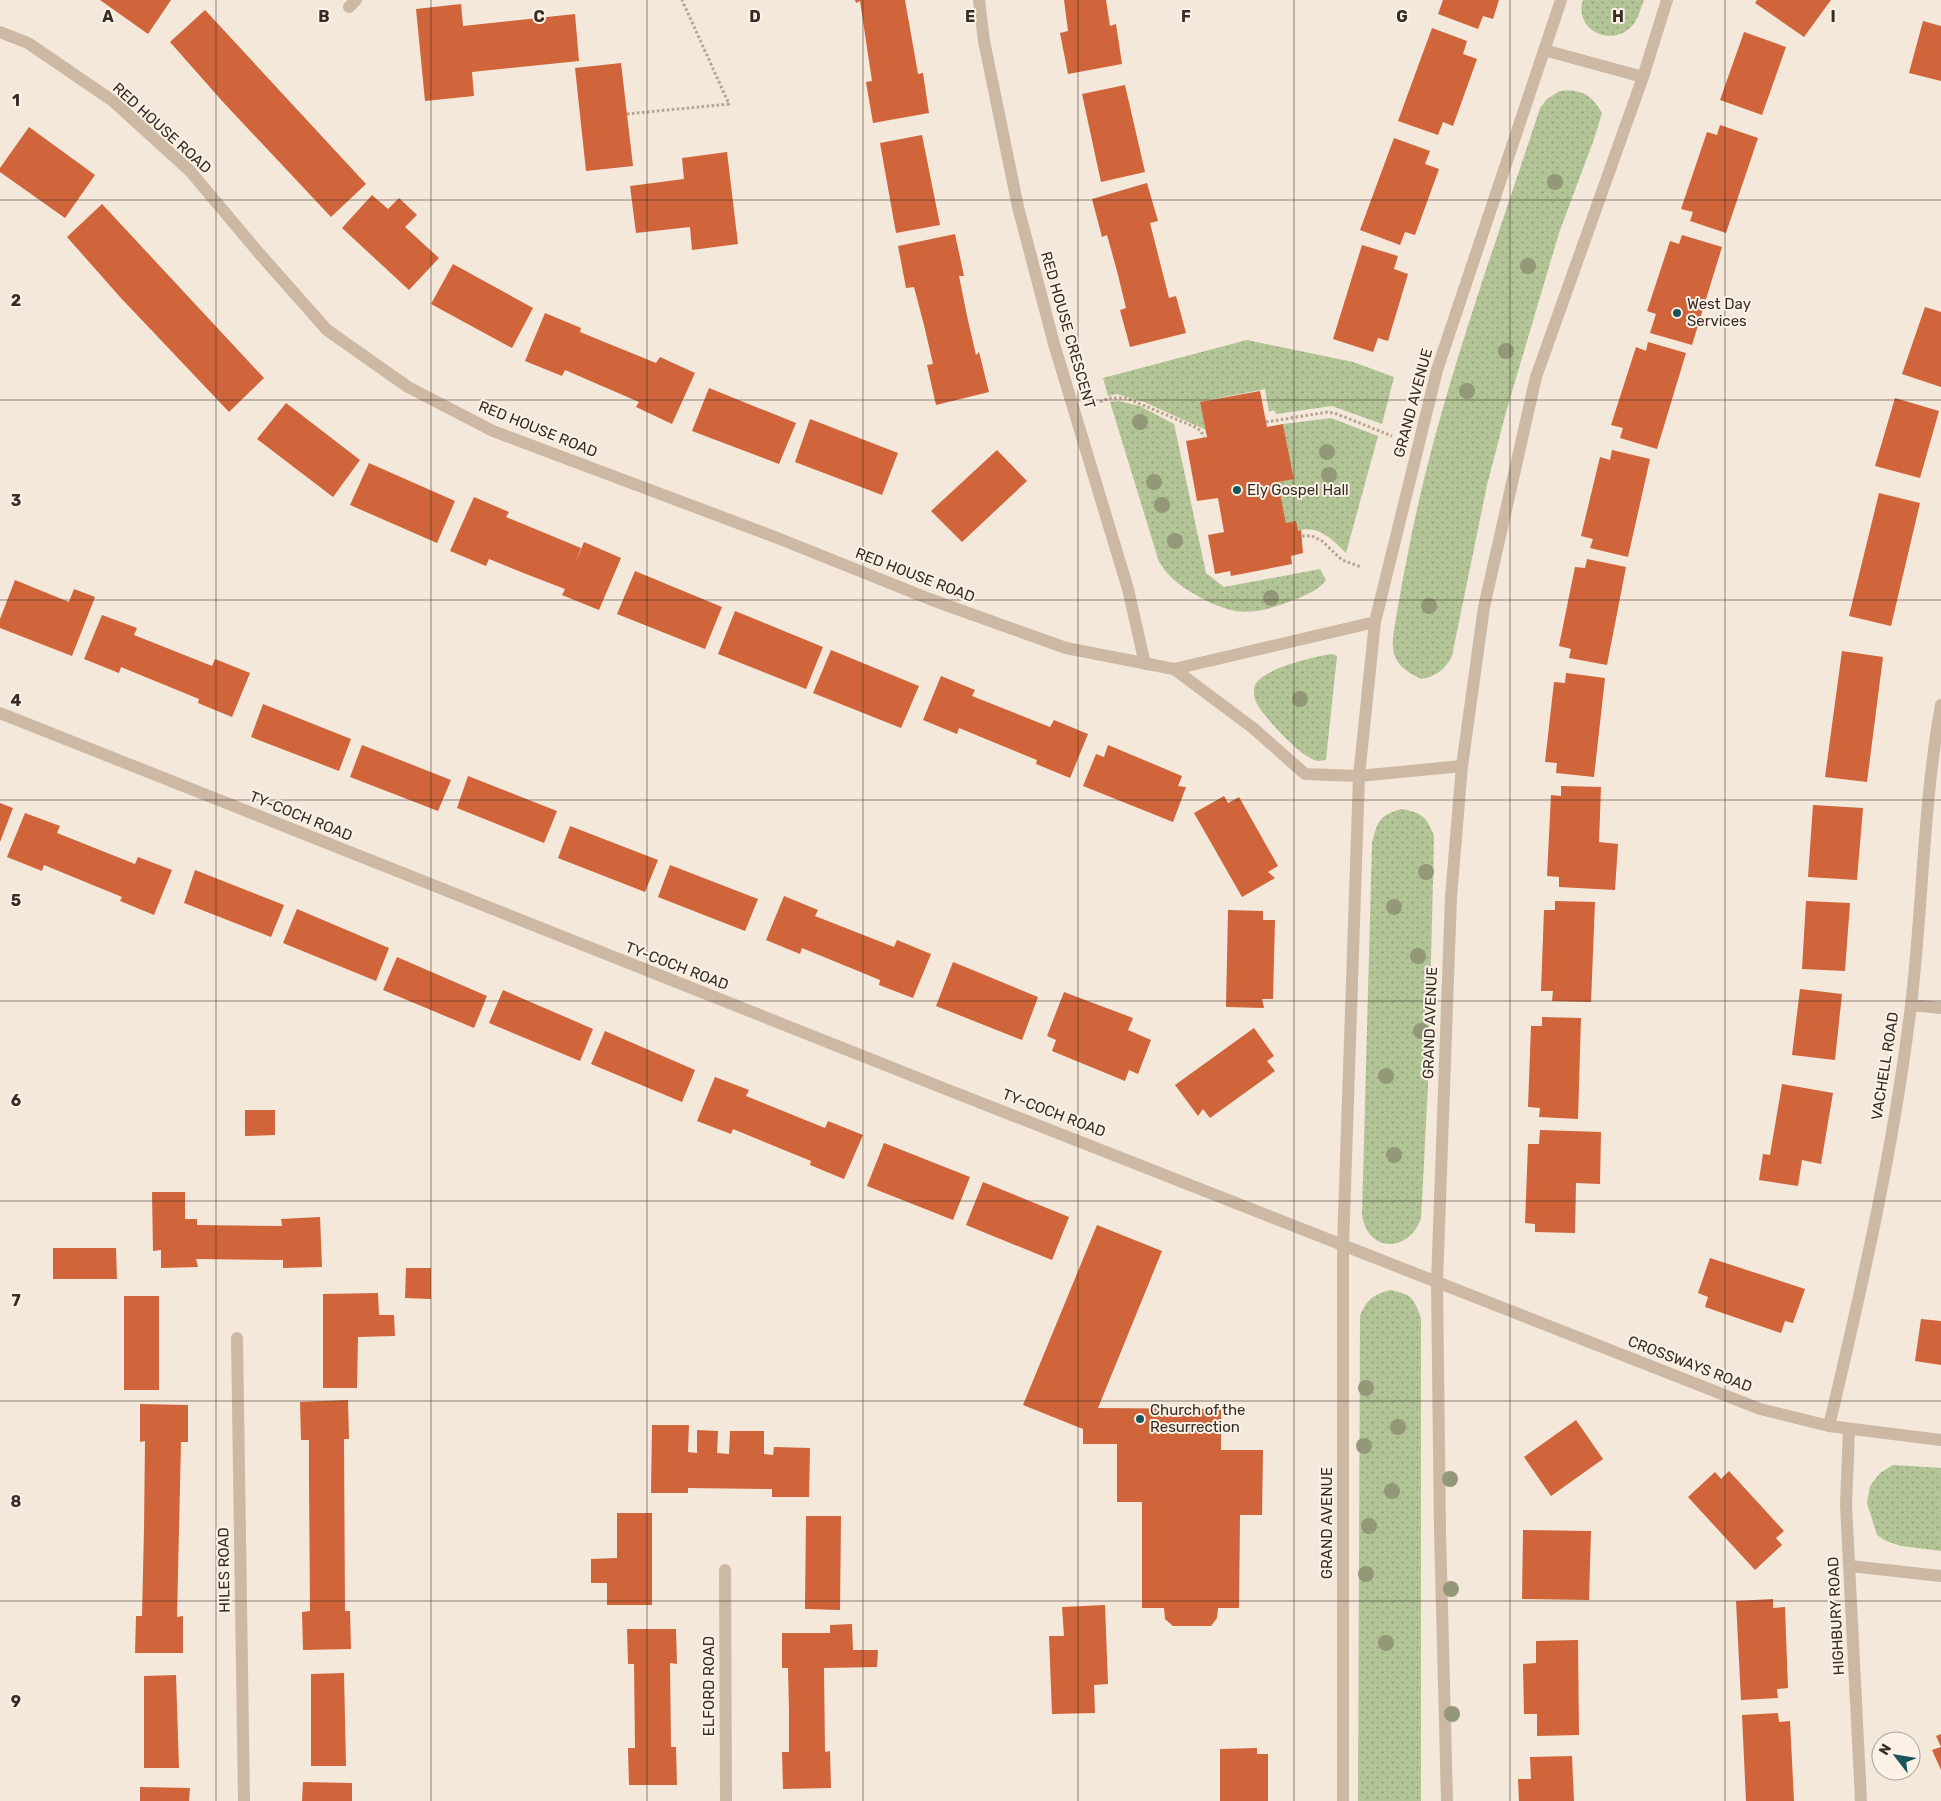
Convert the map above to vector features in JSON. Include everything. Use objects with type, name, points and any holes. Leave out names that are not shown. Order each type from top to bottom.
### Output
[{"type":"street","name":"RED HOUSE CRESCENT","points":[[979,0],[984,41],[1018,207],[1054,344],[1128,589],[1145,664]]},
{"type":"street","name":"GRAND AVENUE","points":[[1344,1801],[1343,1246],[1358,776],[1375,622],[1437,370],[1561,0]]},
{"type":"street","name":"GRAND AVENUE","points":[[1447,1801],[1440,1531],[1437,1282],[1451,897],[1462,766],[1484,607],[1536,377],[1643,77],[1668,0]]},
{"type":"street","name":"RED HOUSE ROAD","points":[[0,32],[28,43],[113,102],[190,170],[258,252],[327,330],[408,387],[493,431],[775,537],[932,600],[1066,648],[1174,670],[1253,728],[1305,774],[1358,776]]},
{"type":"street","points":[[1544,50],[1643,77]]},
{"type":"street","name":"RED HOUSE ROAD","points":[[1174,670],[1375,622]]},
{"type":"street","name":"VACHELL ROAD","points":[[1829,1426],[1870,1249],[1886,1166],[1911,1005],[1924,845],[1941,705]]},
{"type":"street","name":"TY-COCH ROAD","points":[[0,713],[604,955],[1166,1174],[1343,1246]]},
{"type":"street","points":[[1358,776],[1462,766]]},
{"type":"street","points":[[1911,1005],[1941,1008]]},
{"type":"street","points":[[1343,1246],[1437,1282]]},
{"type":"street","name":"CROSSWAYS ROAD","points":[[1437,1282],[1760,1409],[1829,1426],[1941,1440]]},
{"type":"street","name":"HILES ROAD","points":[[237,1338],[244,1801]]},
{"type":"street","name":"HIGHBURY ROAD","points":[[1849,1429],[1846,1505],[1862,1801]]},
{"type":"street","points":[[1850,1566],[1941,1576]]},
{"type":"street","name":"ELFORD ROAD","points":[[725,1570],[726,1801]]},
{"type":"path","points":[[627,114],[729,104],[682,0]]},
{"type":"path","points":[[1074,412],[1109,398],[1126,398],[1195,427],[1201,431],[1204,438]]},
{"type":"path","points":[[1266,422],[1328,412],[1380,430],[1418,448]]},
{"type":"path","points":[[1302,536],[1312,536],[1322,541],[1342,560],[1387,577]]},
{"type":"green space","points":[[1583,0],[1644,0],[1635,22],[1627,30],[1617,35],[1608,36],[1598,34],[1584,21],[1582,11]]},
{"type":"green space","points":[[1560,91],[1574,91],[1585,94],[1594,101],[1602,113],[1559,233],[1506,412],[1487,485],[1452,656],[1439,672],[1431,677],[1421,679],[1402,667],[1394,653],[1393,644],[1401,588],[1420,497],[1434,441],[1467,329],[1540,108],[1547,99]]},
{"type":"green space","points":[[1247,340],[1353,362],[1394,377],[1382,424],[1332,406],[1276,414],[1274,410],[1269,412],[1265,389],[1200,402],[1206,430],[1144,402],[1117,394],[1108,396],[1103,378]]},
{"type":"green space","points":[[1119,401],[1140,406],[1174,424],[1206,573],[1224,587],[1320,569],[1326,580],[1323,584],[1306,595],[1278,606],[1242,612],[1227,609],[1201,598],[1184,588],[1169,575],[1159,562],[1110,402]]},
{"type":"green space","points":[[1331,418],[1378,436],[1346,553],[1330,538],[1319,531],[1305,529],[1298,531],[1286,523],[1278,482],[1294,478],[1283,424]]},
{"type":"green space","points":[[1332,654],[1337,656],[1326,760],[1318,761],[1311,759],[1294,746],[1268,719],[1257,704],[1254,689],[1260,679],[1278,669],[1302,660]]},
{"type":"green space","points":[[1401,809],[1422,816],[1429,824],[1434,836],[1428,1085],[1421,1219],[1415,1230],[1407,1238],[1398,1243],[1389,1244],[1380,1242],[1372,1236],[1366,1227],[1362,1215],[1372,843],[1380,820],[1388,814]]},
{"type":"green space","points":[[1390,1290],[1403,1293],[1411,1298],[1421,1318],[1421,1801],[1358,1801],[1360,1316],[1365,1305],[1371,1299]]},
{"type":"green space","points":[[1893,1465],[1941,1468],[1941,1551],[1901,1546],[1886,1541],[1877,1535],[1867,1503],[1870,1486],[1880,1473]]},
{"type":"building","points":[[100,0],[171,0],[148,34]]},
{"type":"building","points":[[855,0],[905,0],[918,74],[923,73],[929,113],[873,123],[866,82],[872,81],[860,1],[856,3]]},
{"type":"building","points":[[1064,0],[1106,0],[1110,26],[1116,24],[1122,64],[1068,74],[1060,33],[1068,31]]},
{"type":"building","points":[[1443,0],[1499,0],[1493,19],[1483,16],[1478,29],[1438,14]]},
{"type":"building","points":[[1757,0],[1831,0],[1804,37],[1755,3]]},
{"type":"building","points":[[461,4],[463,26],[575,14],[579,61],[472,72],[474,96],[425,101],[416,9]]},
{"type":"building","points":[[205,10],[366,184],[331,217],[223,102],[170,42]]},
{"type":"building","points":[[1923,21],[1941,26],[1941,81],[1909,73]]},
{"type":"building","points":[[1432,28],[1467,41],[1463,54],[1477,59],[1453,126],[1443,122],[1438,135],[1398,121]]},
{"type":"building","points":[[1744,32],[1786,47],[1762,115],[1720,100]]},
{"type":"building","points":[[621,63],[633,166],[586,171],[575,68]]},
{"type":"building","points":[[1125,85],[1145,172],[1101,182],[1082,94]]},
{"type":"building","points":[[1720,125],[1758,138],[1726,233],[1690,221],[1693,212],[1681,209],[1707,132],[1717,135]]},
{"type":"building","points":[[29,127],[95,175],[65,218],[0,172],[0,168]]},
{"type":"building","points":[[922,135],[940,225],[896,233],[880,143]]},
{"type":"building","points":[[1394,138],[1430,151],[1425,164],[1439,169],[1415,235],[1405,232],[1400,245],[1360,230]]},
{"type":"building","points":[[727,152],[738,244],[692,250],[690,227],[636,233],[630,186],[684,179],[682,158]]},
{"type":"building","points":[[1147,183],[1158,221],[1150,223],[1169,298],[1176,296],[1186,333],[1130,347],[1120,310],[1126,308],[1117,271],[1107,235],[1102,237],[1092,199]]},
{"type":"building","points":[[372,195],[388,209],[399,198],[417,215],[405,227],[439,258],[409,290],[342,228]]},
{"type":"building","points":[[102,204],[264,378],[229,412],[120,297],[67,237]]},
{"type":"building","points":[[955,234],[964,276],[959,276],[967,316],[976,355],[979,352],[989,392],[936,405],[927,365],[933,364],[924,325],[914,287],[906,288],[898,246]]},
{"type":"building","points":[[1682,235],[1722,247],[1692,345],[1650,333],[1656,314],[1647,311],[1670,241],[1679,244]]},
{"type":"building","points":[[1362,245],[1398,256],[1394,269],[1408,274],[1388,341],[1378,338],[1373,352],[1333,339]]},
{"type":"building","points":[[453,264],[533,308],[512,348],[431,304]]},
{"type":"building","points":[[1925,307],[1941,312],[1941,387],[1902,374]]},
{"type":"building","points":[[545,313],[581,328],[580,332],[656,363],[660,357],[695,373],[672,424],[636,407],[639,402],[565,370],[562,376],[525,361]]},
{"type":"building","points":[[1648,342],[1686,353],[1657,449],[1620,438],[1623,428],[1611,425],[1636,347],[1646,351]]},
{"type":"building","points":[[709,388],[796,423],[779,464],[692,431]]},
{"type":"building","name":"Ely Gospel Hall","points":[[1260,391],[1267,427],[1283,424],[1294,479],[1278,482],[1286,523],[1296,521],[1298,531],[1301,530],[1303,553],[1291,556],[1292,564],[1231,576],[1230,571],[1215,574],[1208,535],[1224,532],[1218,498],[1197,501],[1186,441],[1207,437],[1200,402]]},
{"type":"building","points":[[1895,398],[1939,411],[1920,478],[1875,466]]},
{"type":"building","points":[[286,403],[360,460],[333,497],[257,439]]},
{"type":"building","points":[[810,419],[898,453],[882,495],[795,462]]},
{"type":"building","points":[[997,450],[1027,481],[962,542],[931,511]]},
{"type":"building","points":[[1612,450],[1650,459],[1628,557],[1590,548],[1593,539],[1581,536],[1600,457],[1610,460]]},
{"type":"building","points":[[369,463],[455,501],[437,543],[350,505]]},
{"type":"building","points":[[1879,493],[1920,503],[1891,626],[1849,616]]},
{"type":"building","points":[[474,497],[509,512],[506,517],[581,548],[575,564],[584,542],[621,558],[599,610],[562,595],[565,589],[489,559],[486,566],[450,551]]},
{"type":"building","points":[[1587,559],[1626,567],[1607,665],[1569,658],[1571,649],[1559,646],[1575,567],[1585,568]]},
{"type":"building","points":[[635,571],[722,607],[705,649],[617,614]]},
{"type":"building","points":[[15,580],[69,602],[74,589],[95,597],[72,656],[0,628],[0,619]]},
{"type":"building","points":[[735,611],[823,647],[806,689],[718,654]]},
{"type":"building","points":[[102,615],[137,628],[134,635],[212,666],[215,659],[250,673],[232,717],[198,703],[199,699],[121,667],[119,673],[84,659]]},
{"type":"building","points":[[831,650],[919,686],[901,728],[813,693]]},
{"type":"building","points":[[1842,651],[1883,657],[1867,782],[1825,777]]},
{"type":"building","points":[[1566,673],[1605,678],[1594,777],[1556,773],[1557,763],[1545,762],[1554,682],[1565,683]]},
{"type":"building","points":[[941,676],[975,690],[972,696],[1050,727],[1054,720],[1088,734],[1070,778],[1036,764],[1037,760],[959,728],[957,734],[923,720]]},
{"type":"building","points":[[263,704],[351,739],[339,771],[251,737]]},
{"type":"building","points":[[362,745],[451,780],[438,811],[350,777]]},
{"type":"building","points":[[1108,745],[1182,776],[1178,786],[1186,787],[1173,822],[1083,786],[1096,754],[1104,757]]},
{"type":"building","points":[[468,776],[557,811],[544,843],[457,808]]},
{"type":"building","points":[[1561,786],[1601,787],[1599,842],[1618,844],[1615,890],[1559,887],[1559,877],[1547,876],[1551,795],[1561,796]]},
{"type":"building","points":[[1224,796],[1228,803],[1239,797],[1278,866],[1268,872],[1275,878],[1242,897],[1194,813]]},
{"type":"building","points":[[0,803],[13,808],[0,842]]},
{"type":"building","points":[[1813,805],[1863,808],[1857,880],[1808,877]]},
{"type":"building","points":[[25,813],[60,826],[57,833],[135,864],[138,857],[172,870],[154,915],[120,901],[122,897],[44,865],[42,871],[7,857]]},
{"type":"building","points":[[570,826],[658,860],[645,892],[558,858]]},
{"type":"building","points":[[670,865],[758,899],[745,931],[658,897]]},
{"type":"building","points":[[195,870],[284,905],[271,937],[184,903]]},
{"type":"building","points":[[784,896],[818,910],[815,916],[894,947],[897,940],[931,954],[913,998],[879,985],[880,980],[802,948],[800,954],[766,940]]},
{"type":"building","points":[[1555,901],[1595,902],[1591,1002],[1552,1001],[1553,991],[1541,991],[1544,910],[1555,910]]},
{"type":"building","points":[[1806,901],[1850,903],[1845,971],[1802,969]]},
{"type":"building","points":[[297,909],[389,948],[376,981],[283,943]]},
{"type":"building","points":[[1228,910],[1263,911],[1263,920],[1275,920],[1273,999],[1262,999],[1264,1008],[1226,1007]]},
{"type":"building","points":[[397,957],[487,996],[474,1028],[383,990]]},
{"type":"building","points":[[953,962],[1038,997],[1022,1040],[936,1006]]},
{"type":"building","points":[[1800,989],[1842,994],[1835,1060],[1792,1055]]},
{"type":"building","points":[[503,990],[593,1029],[580,1061],[489,1023]]},
{"type":"building","points":[[1064,992],[1133,1018],[1128,1030],[1151,1040],[1138,1074],[1129,1070],[1125,1081],[1052,1051],[1056,1040],[1047,1036]]},
{"type":"building","points":[[1542,1017],[1581,1018],[1578,1119],[1539,1117],[1540,1108],[1528,1107],[1531,1026],[1542,1026]]},
{"type":"building","points":[[1254,1028],[1274,1056],[1267,1061],[1275,1071],[1210,1118],[1203,1109],[1198,1116],[1175,1085]]},
{"type":"building","points":[[605,1031],[695,1070],[682,1102],[591,1064]]},
{"type":"building","points":[[715,1077],[749,1090],[746,1096],[825,1128],[828,1121],[863,1135],[844,1179],[810,1165],[811,1161],[733,1129],[731,1134],[697,1121]]},
{"type":"building","points":[[1782,1084],[1833,1093],[1821,1164],[1802,1160],[1798,1186],[1759,1180],[1763,1154],[1770,1155]]},
{"type":"building","points":[[245,1110],[275,1110],[275,1135],[245,1136]]},
{"type":"building","points":[[1540,1130],[1601,1132],[1600,1184],[1576,1183],[1575,1233],[1535,1232],[1535,1224],[1525,1223],[1528,1144],[1539,1144]]},
{"type":"building","points":[[884,1143],[970,1177],[953,1220],[867,1186]]},
{"type":"building","points":[[983,1182],[1069,1217],[1052,1260],[966,1225]]},
{"type":"building","points":[[152,1192],[185,1192],[185,1219],[197,1219],[197,1225],[282,1226],[281,1219],[320,1217],[322,1267],[283,1268],[283,1260],[196,1259],[198,1267],[161,1268],[161,1250],[153,1251]]},
{"type":"building","name":"Church of the Resurrection","points":[[1097,1225],[1162,1251],[1098,1408],[1221,1409],[1221,1450],[1263,1450],[1262,1515],[1240,1515],[1239,1608],[1218,1608],[1217,1618],[1211,1626],[1173,1626],[1165,1619],[1164,1608],[1142,1608],[1142,1502],[1117,1502],[1117,1444],[1083,1444],[1083,1429],[1023,1405]]},
{"type":"building","points":[[53,1248],[116,1248],[117,1279],[53,1279]]},
{"type":"building","points":[[1710,1258],[1805,1289],[1793,1323],[1785,1321],[1781,1333],[1705,1307],[1708,1297],[1698,1293]]},
{"type":"building","points":[[406,1268],[431,1268],[431,1299],[405,1298]]},
{"type":"building","points":[[378,1293],[379,1315],[394,1315],[395,1336],[358,1337],[357,1388],[323,1388],[323,1294]]},
{"type":"building","points":[[124,1296],[159,1296],[159,1390],[124,1390]]},
{"type":"building","points":[[1921,1319],[1941,1321],[1941,1365],[1915,1361]]},
{"type":"building","points":[[348,1400],[349,1439],[344,1439],[345,1611],[350,1611],[351,1649],[303,1650],[302,1612],[310,1611],[309,1440],[301,1440],[300,1402]]},
{"type":"building","points":[[140,1404],[188,1405],[188,1442],[181,1442],[177,1617],[183,1616],[183,1653],[135,1653],[136,1616],[142,1616],[144,1529],[145,1441],[140,1442]]},
{"type":"building","points":[[1576,1420],[1603,1459],[1551,1496],[1524,1457]]},
{"type":"building","points":[[652,1425],[689,1425],[688,1452],[697,1453],[697,1430],[718,1431],[717,1453],[729,1454],[730,1431],[764,1431],[764,1454],[773,1455],[774,1447],[810,1448],[809,1497],[772,1497],[772,1489],[688,1488],[688,1493],[651,1493]]},
{"type":"building","points":[[1729,1471],[1784,1531],[1776,1538],[1782,1545],[1755,1570],[1688,1497],[1715,1472],[1721,1479]]},
{"type":"building","points":[[617,1513],[652,1513],[652,1605],[607,1605],[607,1583],[591,1583],[591,1559],[617,1558]]},
{"type":"building","points":[[806,1516],[841,1516],[840,1610],[805,1609]]},
{"type":"building","points":[[1523,1530],[1591,1531],[1589,1600],[1522,1599]]},
{"type":"building","points":[[1773,1599],[1773,1608],[1785,1607],[1788,1688],[1777,1689],[1778,1698],[1741,1700],[1736,1601]]},
{"type":"building","points":[[1105,1605],[1108,1684],[1094,1685],[1095,1713],[1052,1714],[1049,1636],[1064,1636],[1062,1607]]},
{"type":"building","points":[[852,1624],[853,1650],[878,1650],[877,1667],[824,1668],[825,1752],[830,1751],[831,1788],[783,1789],[782,1752],[789,1752],[789,1711],[788,1668],[782,1668],[782,1633],[830,1633],[830,1625]]},
{"type":"building","points":[[627,1629],[676,1629],[677,1664],[670,1663],[671,1747],[676,1747],[677,1785],[629,1785],[628,1748],[635,1748],[634,1664],[628,1664]]},
{"type":"building","points":[[1578,1640],[1579,1735],[1537,1736],[1537,1714],[1524,1714],[1523,1664],[1536,1663],[1536,1641]]},
{"type":"building","points":[[344,1673],[346,1766],[311,1766],[311,1674]]},
{"type":"building","points":[[176,1675],[179,1768],[144,1768],[144,1676]]},
{"type":"building","points":[[1778,1713],[1779,1722],[1790,1721],[1794,1801],[1746,1801],[1742,1715]]},
{"type":"building","points":[[1941,1734],[1941,1747],[1936,1736]]},
{"type":"building","points":[[1941,1747],[1941,1770],[1932,1750]]},
{"type":"building","points":[[1257,1748],[1257,1754],[1268,1754],[1268,1801],[1220,1801],[1220,1749]]},
{"type":"building","points":[[1572,1756],[1574,1801],[1519,1801],[1518,1779],[1531,1779],[1530,1757]]},
{"type":"building","points":[[303,1782],[352,1783],[352,1801],[302,1801]]},
{"type":"building","points":[[140,1787],[190,1788],[189,1801],[140,1801]]},
{"type":"place","name":"West Day Services","points":[[1677,313]]},
{"type":"place","name":"Ely Gospel Hall","points":[[1237,490]]},
{"type":"place","name":"Church of the Resurrection","points":[[1140,1419]]}]
